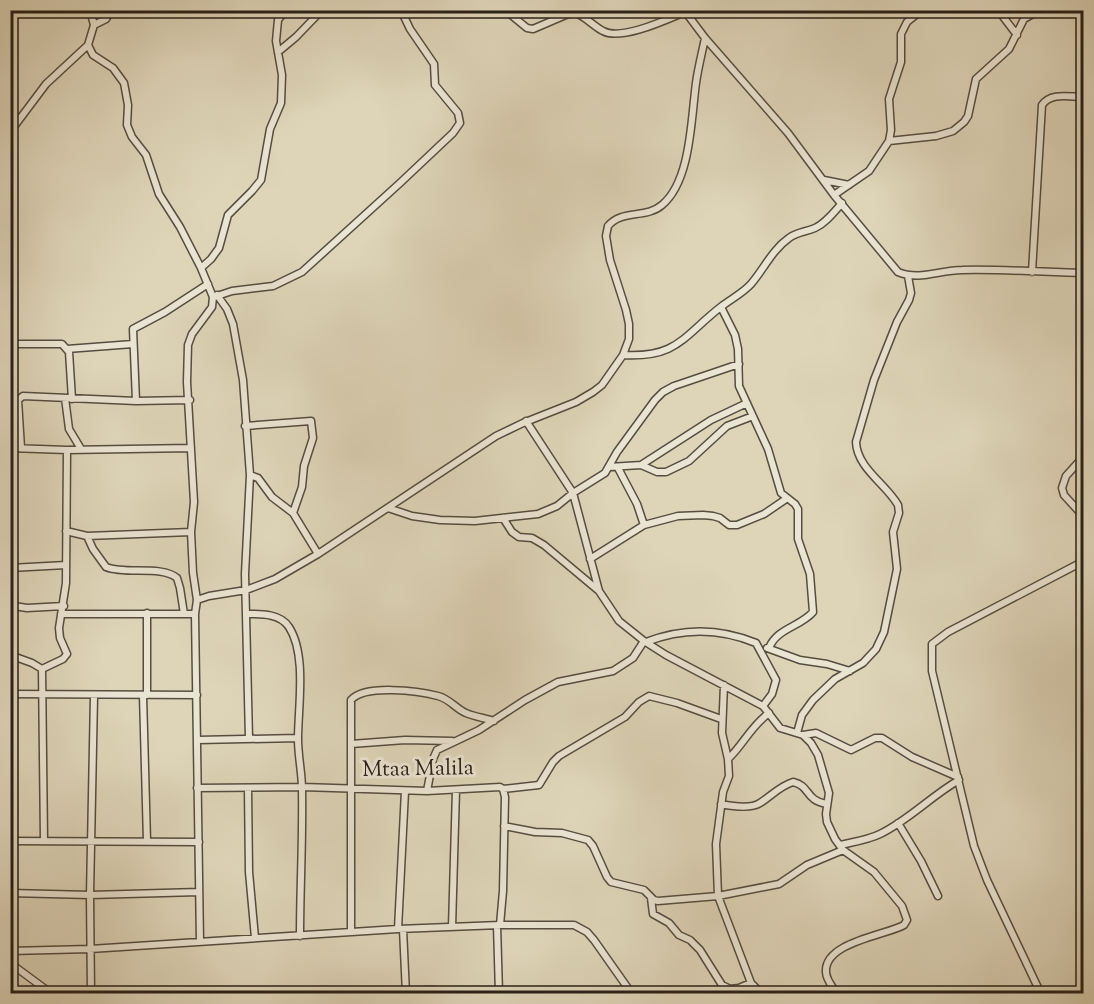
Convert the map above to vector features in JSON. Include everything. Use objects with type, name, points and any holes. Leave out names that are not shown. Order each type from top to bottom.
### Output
[{"type":"street","points":[[10,132],[46,84],[88,45],[94,25],[90,10]]},
{"type":"street","points":[[94,25],[106,19],[111,10]]},
{"type":"street","points":[[201,268],[219,248],[228,215],[261,180],[270,129],[281,103],[282,75],[276,41],[278,20],[286,10]]},
{"type":"street","points":[[278,52],[322,10]]},
{"type":"street","points":[[215,296],[232,291],[273,286],[302,272],[400,183],[453,133],[460,123],[458,113],[435,85],[434,64],[410,29],[401,10]]},
{"type":"street","points":[[506,10],[527,28],[533,29],[575,13],[603,31],[620,34],[667,20],[684,11],[788,133],[834,195],[898,272],[909,276],[960,270],[1083,273]]},
{"type":"street","points":[[834,195],[869,171],[889,141],[891,130],[889,99],[901,62],[902,34],[907,22],[922,10]]},
{"type":"street","points":[[998,10],[1017,35]]},
{"type":"street","points":[[889,141],[936,136],[953,131],[958,127],[968,116],[976,79],[1009,49],[1023,19],[1040,10]]},
{"type":"street","points":[[197,600],[246,590],[275,579],[318,554],[496,436],[526,421],[576,402],[602,385],[623,355],[629,339],[626,310],[610,260],[606,236],[608,226],[620,216],[651,212],[662,206],[679,180],[686,155],[696,81],[705,38]]},
{"type":"street","points":[[88,45],[93,55],[113,68],[124,83],[128,105],[127,125],[132,137],[146,155],[159,194],[180,227],[215,296],[227,309],[233,324],[243,380],[250,475],[246,590],[249,739]]},
{"type":"street","points":[[1032,272],[1042,105],[1047,98],[1052,96],[1083,97]]},
{"type":"street","points":[[823,180],[850,185]]},
{"type":"street","points":[[623,355],[655,355],[674,347],[751,283],[770,257],[788,238],[815,228],[842,203]]},
{"type":"street","points":[[800,734],[802,715],[813,700],[835,679],[863,663],[876,649],[884,632],[897,569],[893,532],[899,513],[898,505],[864,464],[857,452],[856,442],[874,380],[897,322],[909,300],[911,293],[909,276]]},
{"type":"street","points":[[136,401],[133,329],[165,312],[208,284]]},
{"type":"street","points":[[200,942],[195,614],[197,600],[191,532],[194,502],[190,448],[190,400],[187,382],[188,345],[192,333],[212,307],[215,296]]},
{"type":"street","points":[[721,307],[735,335],[739,386],[768,449],[781,493],[798,509],[798,538],[810,574],[814,609],[807,619],[777,634],[769,648]]},
{"type":"street","points":[[10,344],[62,344],[67,349],[69,429],[81,449]]},
{"type":"street","points":[[67,349],[133,344]]},
{"type":"street","points":[[388,508],[412,516],[440,520],[475,521],[538,514],[557,506],[605,473],[617,452],[663,392],[674,386],[739,364]]},
{"type":"street","points":[[21,448],[20,397],[136,401],[190,400]]},
{"type":"street","points":[[609,467],[641,465],[711,420],[747,403]]},
{"type":"street","points":[[641,465],[657,472],[672,470],[699,453],[727,426],[753,416]]},
{"type":"street","points":[[245,426],[311,421],[313,438],[304,466],[302,487],[294,513]]},
{"type":"street","points":[[526,421],[573,493],[599,591]]},
{"type":"street","points":[[10,448],[67,450],[190,448]]},
{"type":"street","points":[[42,669],[63,659],[67,654],[60,638],[66,565],[67,450]]},
{"type":"street","points":[[1083,456],[1066,476],[1062,488],[1064,495],[1083,517]]},
{"type":"street","points":[[618,468],[637,504],[644,525]]},
{"type":"street","points":[[250,475],[258,478],[272,497],[294,513],[318,554]]},
{"type":"street","points":[[590,559],[644,525],[678,516],[703,515],[713,516],[729,525],[737,525],[764,513],[786,499]]},
{"type":"street","points":[[503,518],[512,532],[519,537],[532,538],[544,545],[599,591],[619,621],[645,642],[763,706],[780,728],[800,734],[816,733],[851,750],[875,738],[882,738],[901,748],[912,758],[958,778]]},
{"type":"street","points":[[66,531],[87,536],[191,532]]},
{"type":"street","points":[[87,536],[106,567],[122,571],[167,573],[177,578],[184,614]]},
{"type":"street","points":[[1041,993],[987,880],[974,846],[932,671],[932,644],[948,632],[1083,561]]},
{"type":"street","points":[[10,568],[66,565]]},
{"type":"street","points":[[10,602],[14,606],[27,608],[64,606]]},
{"type":"street","points":[[147,613],[145,695],[147,841]]},
{"type":"street","points":[[62,614],[195,614]]},
{"type":"street","points":[[246,614],[274,617],[285,622],[290,628],[297,650],[300,673],[298,738],[302,787],[300,936]]},
{"type":"street","points":[[427,791],[435,752],[494,721],[525,700],[558,682],[614,671],[633,658],[645,642],[666,635],[684,631],[724,633],[756,643],[776,680],[772,694],[763,706]]},
{"type":"street","points":[[761,649],[769,648],[800,660],[827,664],[850,671]]},
{"type":"street","points":[[10,655],[42,669]]},
{"type":"street","points":[[42,669],[44,841]]},
{"type":"street","points":[[724,685],[721,719],[729,776],[723,792],[715,857],[718,896],[751,983],[762,993]]},
{"type":"street","points":[[351,932],[351,700],[355,695],[390,690],[438,696],[449,700],[465,713],[494,721]]},
{"type":"street","points":[[10,694],[197,695]]},
{"type":"street","points":[[91,993],[90,895],[94,696]]},
{"type":"street","points":[[503,789],[539,785],[559,756],[625,717],[639,702],[649,696],[676,702],[721,719]]},
{"type":"street","points":[[728,759],[737,751],[751,728],[769,713]]},
{"type":"street","points":[[800,734],[811,743],[818,755],[829,793],[827,822],[841,848],[874,872],[902,906],[907,920],[900,927],[865,937],[836,953],[826,968],[826,973],[837,993]]},
{"type":"street","points":[[198,740],[298,738]]},
{"type":"street","points":[[351,744],[455,741]]},
{"type":"street","points":[[504,826],[535,832],[562,833],[588,840],[594,846],[610,882],[644,890],[658,901],[718,896],[779,884],[807,865],[841,848],[869,839],[898,823],[958,778]]},
{"type":"street","points":[[721,804],[735,807],[757,805],[776,790],[793,782],[799,784],[811,799],[827,804]]},
{"type":"street","name":"Mtaa Malila","points":[[198,788],[302,787],[427,791],[492,786],[503,789],[505,797],[499,925],[499,993]]},
{"type":"street","points":[[248,789],[249,872],[255,938]]},
{"type":"street","points":[[452,927],[456,790]]},
{"type":"street","points":[[405,791],[401,929],[406,993]]},
{"type":"street","points":[[898,823],[921,861],[938,896]]},
{"type":"street","points":[[10,841],[199,842]]},
{"type":"street","points":[[10,893],[90,895],[199,892]]},
{"type":"street","points":[[651,897],[653,914],[669,923],[679,935],[690,940],[700,950],[722,985],[730,989],[751,983]]},
{"type":"street","points":[[10,951],[90,949],[401,929],[574,925],[586,932],[632,993]]},
{"type":"street","points":[[10,963],[52,993]]},
{"type":"street","points":[[309,993],[406,993],[432,990],[464,993]]}]
